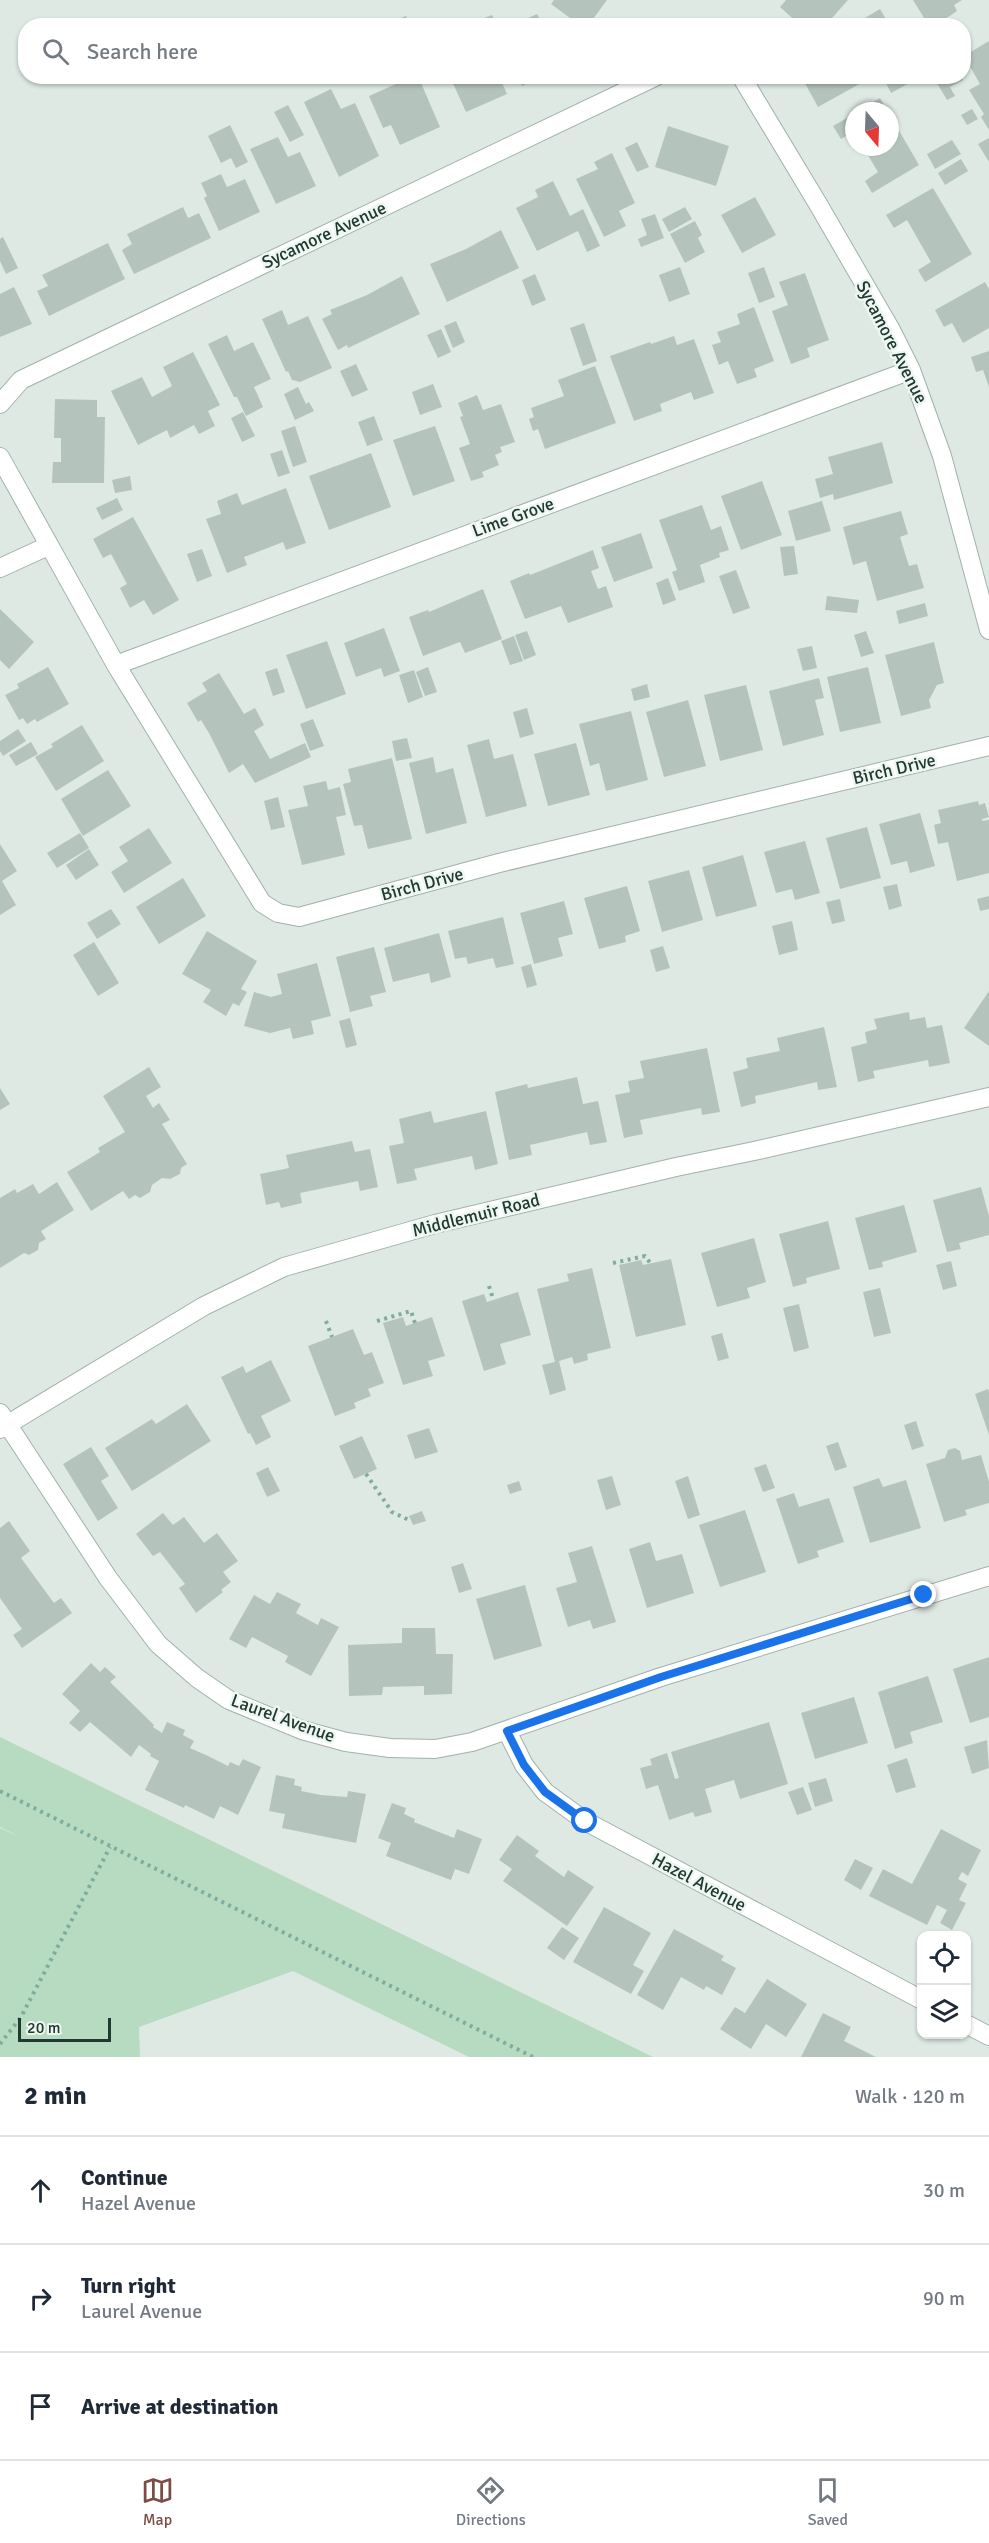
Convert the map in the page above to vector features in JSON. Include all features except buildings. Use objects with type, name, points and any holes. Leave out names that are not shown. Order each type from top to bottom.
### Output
[{"type":"street","name":"Sycamore Avenue","points":[[0,404],[21,380],[640,84]]},
{"type":"street","name":"Sycamore Avenue","points":[[746,84],[891,330],[910,370],[942,456],[989,630]]},
{"type":"street","name":"Lime Grove","points":[[116,664],[910,370]]},
{"type":"street","points":[[0,458],[48,546],[0,568]]},
{"type":"street","name":"Birch Drive","points":[[48,546],[116,664],[262,903],[278,913],[299,917],[499,863],[989,746]]},
{"type":"street","name":"Middlemuir Road","points":[[2,1423],[204,1306],[284,1267],[435,1224],[989,1097]]},
{"type":"street","name":"Laurel Avenue","points":[[2,1423],[108,1578],[158,1644],[197,1678],[229,1700],[302,1730],[346,1742],[390,1748],[435,1749],[472,1742],[661,1677],[989,1576]]},
{"type":"street","name":"Hazel Avenue","points":[[507,1731],[524,1765],[545,1792],[585,1821],[917,1998]]},
{"type":"street","points":[[971,2027],[989,2036]]},
{"type":"path","points":[[613,1263],[645,1256],[651,1264]]},
{"type":"path","points":[[489,1286],[493,1299]]},
{"type":"path","points":[[377,1321],[411,1311],[415,1323]]},
{"type":"path","points":[[326,1321],[332,1337]]},
{"type":"path","points":[[366,1474],[392,1512],[411,1521]]},
{"type":"path","points":[[0,1791],[533,2057]]},
{"type":"path","points":[[0,2044],[21,2017],[110,1847]]},
{"type":"green space","points":[[0,1737],[653,2057],[469,2057],[293,1971],[139,2027],[140,2057],[0,2057],[0,1828],[20,1837],[0,1827]]},
{"type":"route","points":[[585,1821],[545,1792],[524,1765],[507,1731],[661,1677],[924,1595]]}]
